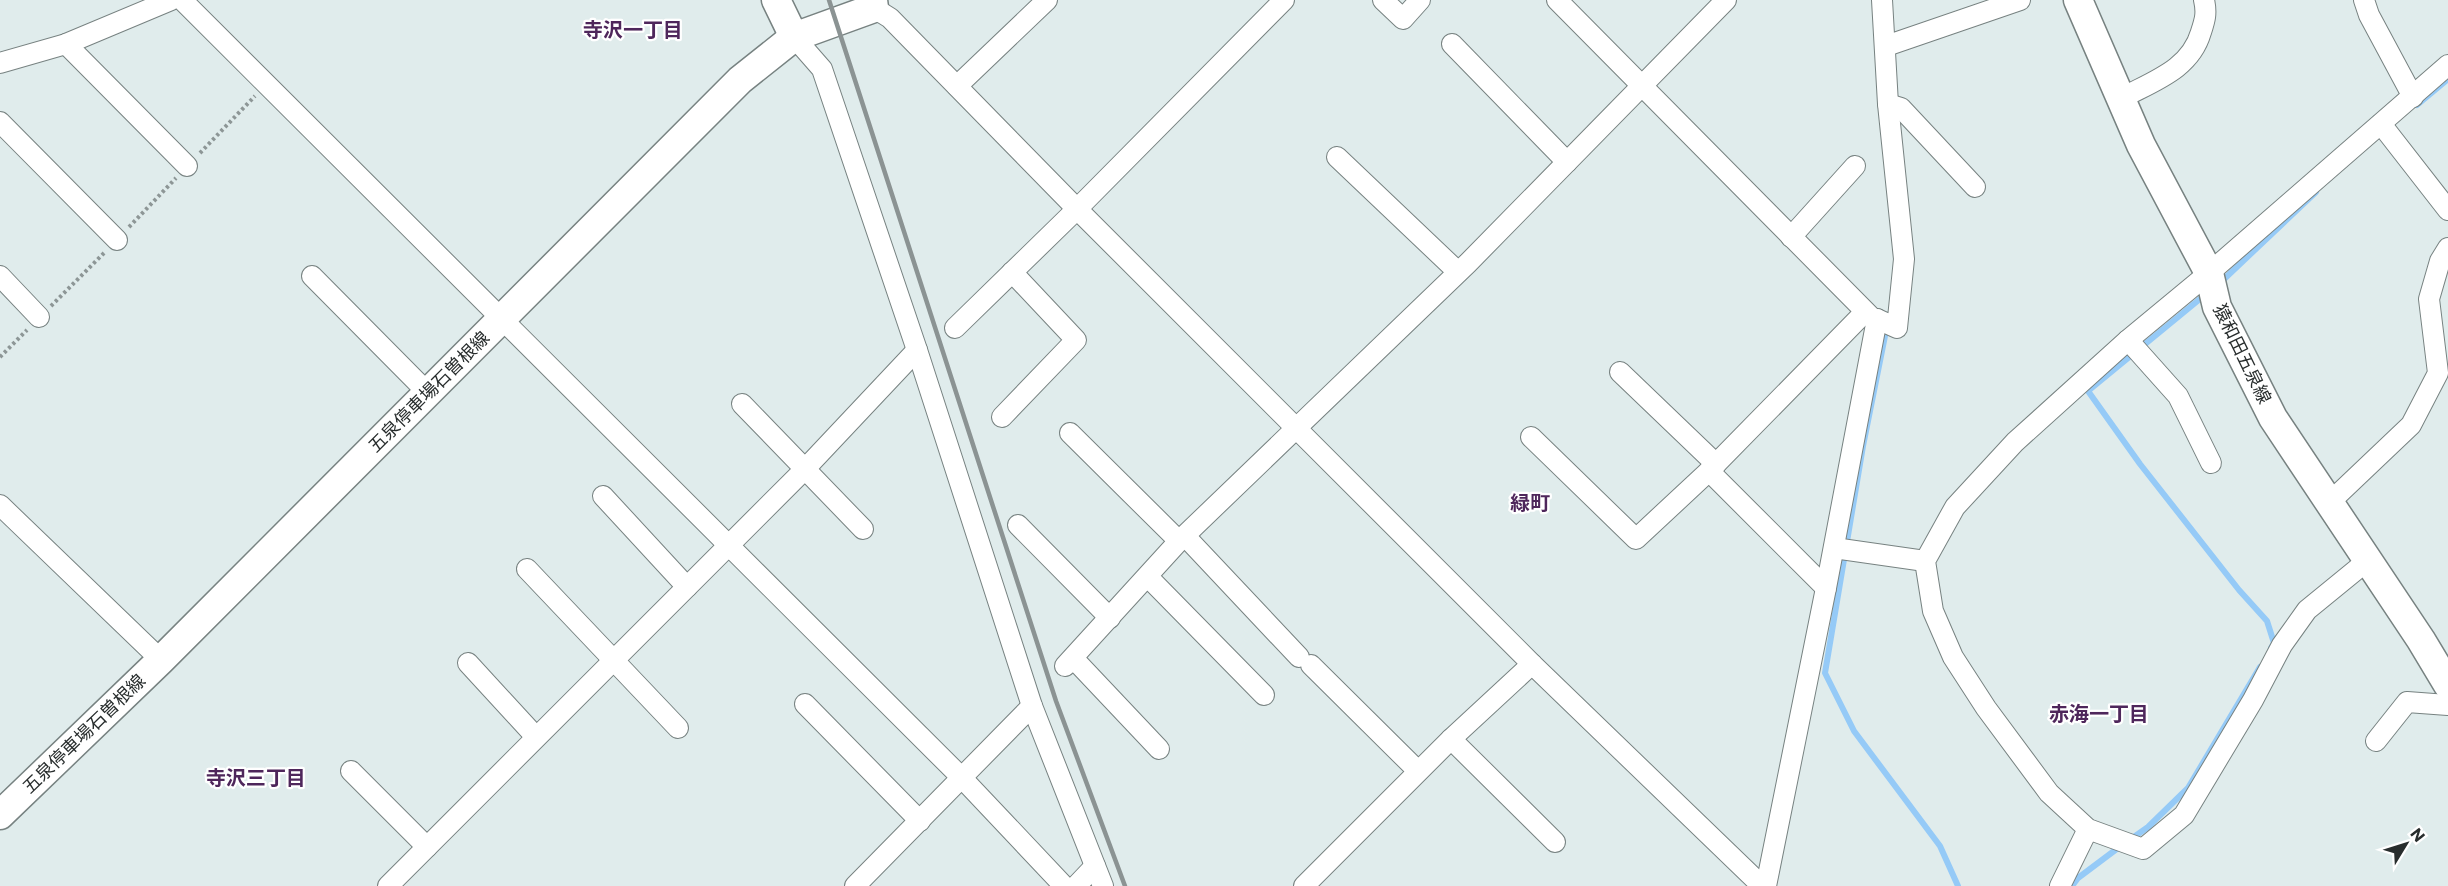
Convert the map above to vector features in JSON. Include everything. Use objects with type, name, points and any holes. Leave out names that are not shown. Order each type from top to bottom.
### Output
[{"type":"main road","points":[[777,0],[794,37]]},
{"type":"main road","name":"猿和田五泉線","points":[[2078,0],[2141,145],[2209,273],[2217,307],[2273,418],[2421,640],[2448,685]]},
{"type":"main road","name":"五泉停車場石曽根線","points":[[0,815],[161,660],[740,80],[794,37],[873,4]]},
{"type":"street","points":[[0,63],[66,44],[171,0]]},
{"type":"street","points":[[182,0],[727,547],[962,778],[1064,886]]},
{"type":"street","points":[[957,86],[1047,0]]},
{"type":"street","points":[[955,328],[1077,209],[1284,0]]},
{"type":"street","points":[[1383,0],[1403,19],[1420,0]]},
{"type":"street","points":[[1557,0],[1871,315],[1897,328],[1904,259],[1888,104],[1882,0]]},
{"type":"street","points":[[1159,749],[1069,662],[1182,539],[1458,273],[1726,0]]},
{"type":"street","points":[[1886,46],[2020,0]]},
{"type":"street","points":[[2120,99],[2181,66],[2197,45],[2207,14],[2204,0]]},
{"type":"street","points":[[2364,0],[2369,15],[2413,96]]},
{"type":"street","points":[[873,4],[890,18],[1077,209],[1532,664],[1764,886]]},
{"type":"street","points":[[794,37],[822,69],[917,350],[1032,706],[1103,886]]},
{"type":"street","points":[[66,44],[187,166]]},
{"type":"street","points":[[1452,44],[1567,162]]},
{"type":"street","points":[[2367,561],[2307,610],[2282,645],[2253,700],[2184,815],[2143,849],[2088,829],[2049,793],[1986,708],[1953,657],[1934,611],[1925,561],[1955,507],[2015,442],[2128,340],[2209,273],[2448,65]]},
{"type":"street","points":[[1888,104],[1901,108],[1976,187]]},
{"type":"street","points":[[0,122],[117,240]]},
{"type":"street","points":[[2381,124],[2448,210]]},
{"type":"street","points":[[1337,157],[1458,273]]},
{"type":"street","points":[[1791,237],[1855,166]]},
{"type":"street","points":[[2330,502],[2412,424],[2438,373],[2428,299],[2440,261],[2448,248]]},
{"type":"street","points":[[1002,417],[1077,340],[1012,272]]},
{"type":"street","points":[[0,276],[39,317]]},
{"type":"street","points":[[312,276],[428,393]]},
{"type":"street","points":[[1531,437],[1636,539],[1871,315]]},
{"type":"street","points":[[1764,886],[1827,588],[1871,315]]},
{"type":"street","points":[[2128,340],[2178,396],[2211,464]]},
{"type":"street","points":[[388,886],[804,470],[917,350]]},
{"type":"street","points":[[1620,372],[1827,588]]},
{"type":"street","points":[[742,404],[863,529]]},
{"type":"street","points":[[1070,433],[1182,539],[1418,771]]},
{"type":"street","points":[[603,496],[687,586]]},
{"type":"street","points":[[0,505],[161,660]]},
{"type":"street","points":[[1018,525],[1110,618]]},
{"type":"street","points":[[1834,548],[1925,561]]},
{"type":"street","points":[[527,569],[678,728]]},
{"type":"street","points":[[1148,577],[1264,694]]},
{"type":"street","points":[[468,663],[537,737]]},
{"type":"street","points":[[1304,886],[1450,739],[1532,664]]},
{"type":"street","points":[[2376,741],[2407,702],[2448,705]]},
{"type":"street","points":[[805,704],[920,820]]},
{"type":"street","points":[[855,886],[1032,706]]},
{"type":"street","points":[[1450,739],[1555,842]]},
{"type":"street","points":[[351,771],[427,847]]},
{"type":"street","points":[[2060,886],[2088,829]]},
{"type":"street","points":[[1076,886],[1095,866]]},
{"type":"path","points":[[0,357],[266,86]]},
{"type":"waterway","points":[[2417,105],[2448,79]]},
{"type":"waterway","points":[[2221,282],[2316,192]]},
{"type":"waterway","points":[[2206,294],[2088,391],[2140,464],[2239,590],[2267,621],[2274,643],[2271,648]]},
{"type":"waterway","points":[[1887,326],[1863,446],[1825,673],[1854,731],[1940,846],[1958,886]]},
{"type":"waterway","points":[[2131,839],[2148,827],[2188,788],[2260,667]]},
{"type":"waterway","points":[[2072,886],[2078,878],[2122,845]]},
{"type":"railway","points":[[829,0],[1056,701],[1125,886]]},
{"type":"district","name":"寺沢一丁目","points":[[633,30]]},
{"type":"district","name":"緑町","points":[[1530,503]]},
{"type":"district","name":"赤海一丁目","points":[[2099,714]]},
{"type":"district","name":"寺沢三丁目","points":[[256,778]]}]
